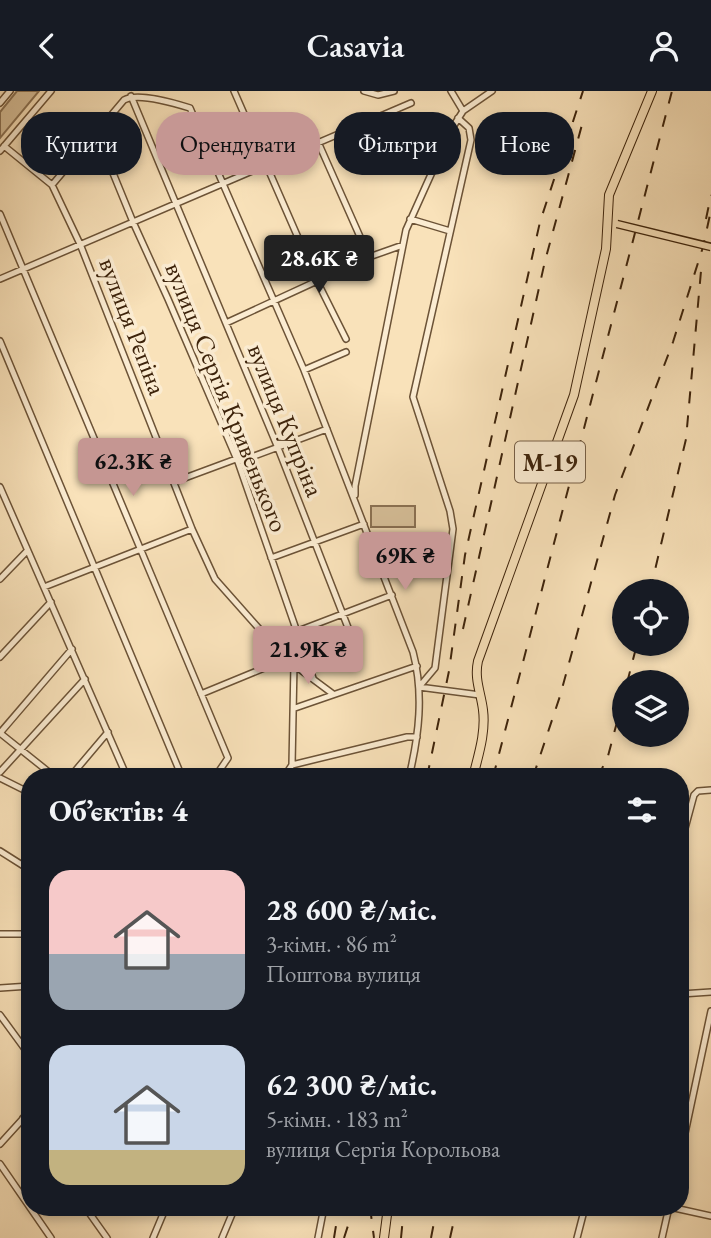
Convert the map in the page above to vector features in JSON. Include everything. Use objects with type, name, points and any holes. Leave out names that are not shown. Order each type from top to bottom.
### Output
[{"type":"highway","name":"М-19","points":[[475,768],[483,732],[483,709],[476,679],[478,661],[574,395],[613,224],[609,195],[652,91]]},
{"type":"highway","points":[[384,1238],[387,1216]]},
{"type":"main road","points":[[613,224],[711,247]]},
{"type":"street","points":[[0,103],[10,91]]},
{"type":"street","points":[[2,149],[51,91]]},
{"type":"street","points":[[234,91],[243,112]]},
{"type":"street","points":[[364,91],[378,95],[394,91]]},
{"type":"street","points":[[451,91],[463,111]]},
{"type":"street","points":[[461,114],[492,91]]},
{"type":"street","points":[[114,112],[131,96],[174,103],[190,109],[220,183],[304,370],[392,595],[416,666],[419,687],[417,737],[411,768]]},
{"type":"street","name":"вулиця Купріна","points":[[131,96],[278,448],[354,643]]},
{"type":"street","points":[[320,141],[411,103]]},
{"type":"street","points":[[419,687],[435,669],[453,529],[450,511],[413,397],[471,140],[468,128],[461,121]]},
{"type":"street","points":[[320,147],[369,257]]},
{"type":"street","name":"вулиця Рєпіна","points":[[2,149],[52,185],[80,244],[191,529],[215,579],[286,659],[333,694]]},
{"type":"street","points":[[52,185],[61,175]]},
{"type":"street","name":"вулиця Сергія Кривенького","points":[[114,175],[237,461],[313,678]]},
{"type":"street","points":[[0,279],[239,175]]},
{"type":"street","points":[[269,175],[346,339]]},
{"type":"street","points":[[357,505],[355,486],[403,245],[410,219],[430,175]]},
{"type":"street","points":[[0,214],[228,758],[221,768]]},
{"type":"street","points":[[410,219],[450,230]]},
{"type":"street","points":[[226,323],[369,257],[403,245]]},
{"type":"street","points":[[0,341],[178,768]]},
{"type":"street","points":[[304,370],[346,352]]},
{"type":"street","points":[[174,482],[327,429]]},
{"type":"street","points":[[0,487],[123,768]]},
{"type":"street","points":[[271,558],[364,524]]},
{"type":"street","points":[[44,587],[191,529]]},
{"type":"street","points":[[0,579],[27,551]]},
{"type":"street","points":[[298,631],[392,595]]},
{"type":"street","points":[[0,657],[51,602]]},
{"type":"street","points":[[43,768],[0,733],[72,649]]},
{"type":"street","points":[[290,768],[295,708],[294,664],[306,656]]},
{"type":"street","points":[[201,694],[286,659]]},
{"type":"street","points":[[295,708],[416,666]]},
{"type":"street","points":[[0,772],[85,680]]},
{"type":"street","points":[[419,687],[480,695]]},
{"type":"street","points":[[77,768],[108,731]]},
{"type":"street","points":[[292,765],[407,737],[417,737]]},
{"type":"street","points":[[0,778],[21,788]]},
{"type":"street","points":[[689,814],[694,795],[698,791],[711,790]]},
{"type":"street","points":[[0,851],[21,864]]},
{"type":"street","points":[[0,934],[21,934]]},
{"type":"street","points":[[0,988],[21,987]]},
{"type":"street","points":[[689,993],[711,992]]},
{"type":"street","points":[[689,1114],[711,1011]]},
{"type":"street","points":[[0,1015],[21,1044]]},
{"type":"street","points":[[0,1144],[21,1120]]},
{"type":"street","points":[[0,1164],[21,1194]]},
{"type":"street","points":[[689,1211],[711,1216]]},
{"type":"street","points":[[36,1216],[51,1238]]},
{"type":"street","points":[[91,1216],[107,1238]]},
{"type":"street","points":[[153,1238],[162,1216]]},
{"type":"street","points":[[222,1238],[231,1216]]},
{"type":"street","points":[[318,1238],[322,1216]]},
{"type":"street","points":[[578,1238],[582,1216]]},
{"type":"street","points":[[662,1238],[667,1216]]},
{"type":"shaded area","points":[[17,91],[39,91],[0,138],[0,112]]},
{"type":"shaded area","points":[[371,506],[415,506],[415,527],[371,527]]},
{"type":"railway","points":[[429,768],[449,671],[465,555],[540,222],[583,91]]},
{"type":"railway","points":[[495,768],[672,91]]},
{"type":"railway","points":[[463,629],[545,261],[583,121]]},
{"type":"railway","points":[[706,219],[711,195]]},
{"type":"railway","points":[[536,768],[560,696],[615,495],[673,342],[703,247],[711,210]]},
{"type":"railway","points":[[653,579],[686,439],[701,271]]},
{"type":"railway","points":[[630,670],[634,656]]},
{"type":"railway","points":[[602,768],[612,741]]},
{"type":"railway","points":[[334,1238],[338,1216]]},
{"type":"railway","points":[[344,1238],[351,1216]]},
{"type":"railway","points":[[371,1216],[374,1238]]},
{"type":"railway","points":[[401,1238],[403,1216]]},
{"type":"railway","points":[[431,1238],[435,1216]]},
{"type":"railway","points":[[450,1238],[455,1216]]}]
